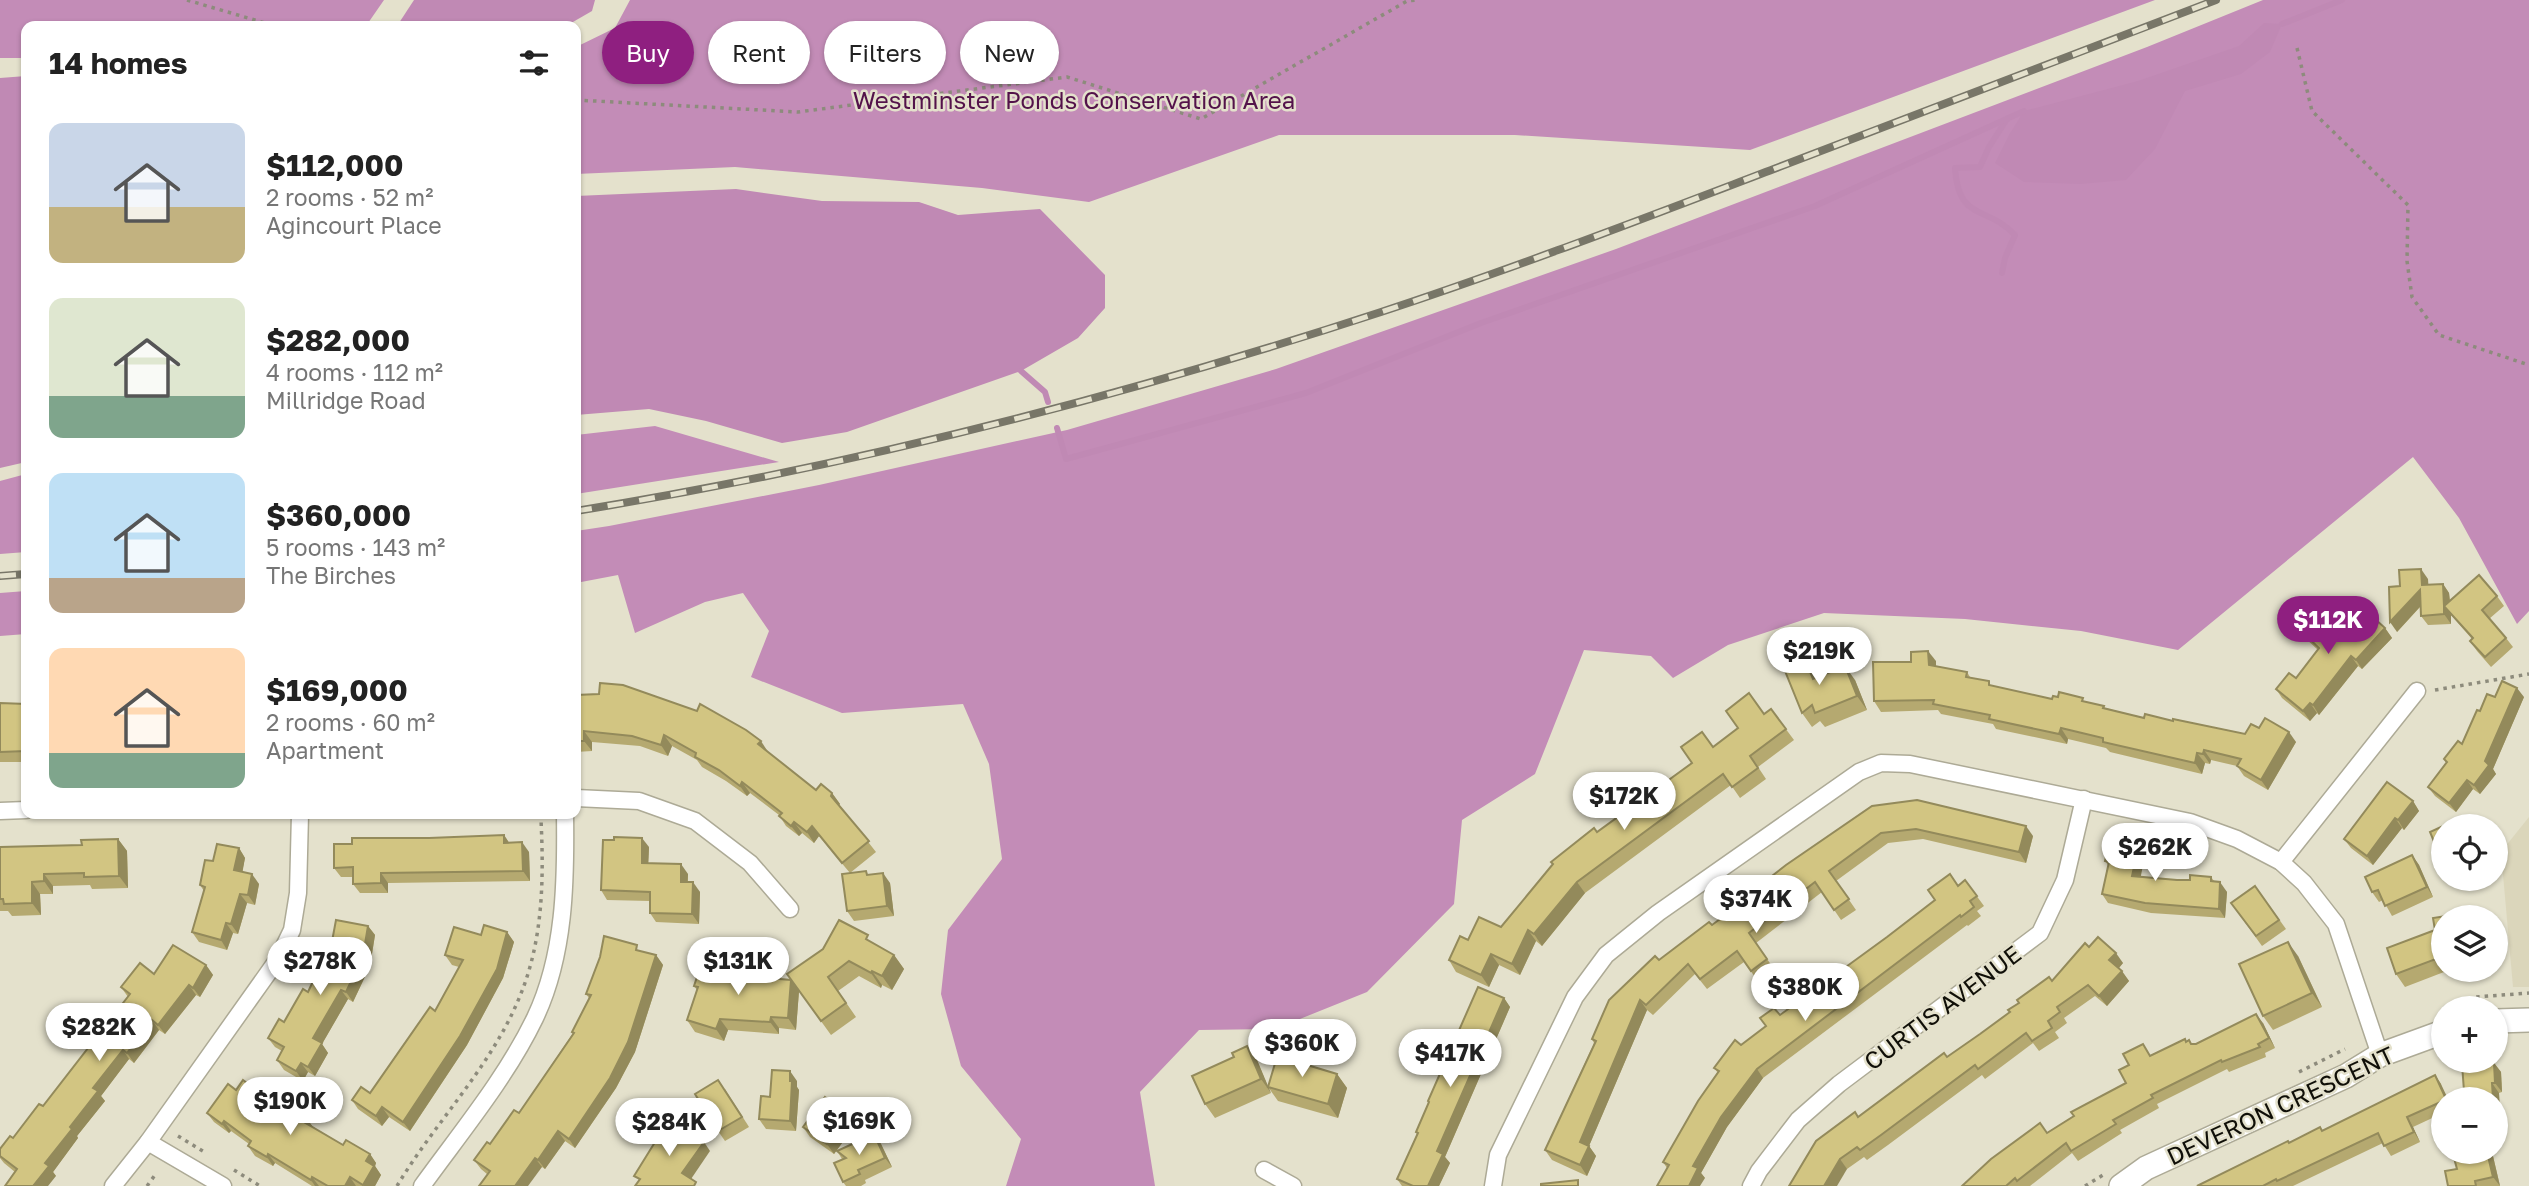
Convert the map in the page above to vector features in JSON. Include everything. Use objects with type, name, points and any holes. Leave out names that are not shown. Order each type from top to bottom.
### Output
[{"type":"street","points":[[2281,862],[2417,691]]},
{"type":"street","points":[[1493,1186],[1498,1155],[1575,996],[1606,955],[1658,912],[1859,772],[1881,763],[1910,764],[2190,822],[2237,839],[2281,862],[2304,883],[2336,923],[2381,1055]]},
{"type":"street","points":[[581,798],[639,802],[695,821],[750,863],[790,909]]},
{"type":"street","name":"CURTIS AVENUE","points":[[1751,1186],[1798,1119],[1858,1070],[2040,933],[2066,880],[2084,799]]},
{"type":"street","points":[[0,811],[21,810]]},
{"type":"street","points":[[113,1186],[148,1142],[278,959],[292,930],[298,892],[300,819]]},
{"type":"street","points":[[422,1186],[504,1072],[536,1016],[557,943],[566,884],[565,819]]},
{"type":"street","points":[[2508,1021],[2529,1020]]},
{"type":"street","name":"DEVERON CRESCENT","points":[[2121,1186],[2146,1168],[2346,1076],[2381,1055],[2431,1036]]},
{"type":"street","points":[[148,1142],[223,1186]]},
{"type":"street","points":[[1264,1170],[1293,1186]]},
{"type":"path","points":[[187,0],[258,21]]},
{"type":"path","points":[[581,100],[798,112],[1067,77],[1201,119],[1407,1],[1417,0]]},
{"type":"path","points":[[2297,48],[2312,111],[2408,205],[2407,261],[2412,297],[2439,335],[2529,365]]},
{"type":"path","points":[[2417,691],[2461,687],[2529,674]]},
{"type":"path","points":[[397,1186],[493,1047],[517,1004],[530,965],[540,915],[543,869],[541,820]]},
{"type":"path","points":[[2489,996],[2529,993]]},
{"type":"path","points":[[147,1186],[155,1175]]},
{"type":"shaded area","points":[[414,0],[595,0],[592,11],[575,21],[400,21]]},
{"type":"shaded area","points":[[2264,23],[2282,24],[2270,52],[2241,74],[2185,91],[2155,149],[2126,180],[2080,184],[2024,182],[1995,163],[2024,111],[2138,81],[2239,46]]},
{"type":"shaded area","points":[[21,76],[21,463],[0,468],[0,78]]},
{"type":"shaded area","points":[[736,189],[822,201],[919,202],[958,215],[1040,209],[1105,275],[1105,308],[1078,338],[1021,371],[847,432],[782,443],[706,421],[649,409],[581,415],[581,196]]},
{"type":"shaded area","points":[[2529,817],[2529,987],[2513,987],[2508,905],[2506,905],[2504,891],[2508,891],[2508,843]]},
{"type":"green space","points":[[0,0],[384,0],[369,21],[21,21],[21,58],[0,58]]},
{"type":"green space","name":"Westminster Ponds Conservation Area","points":[[630,0],[2155,0],[1750,150],[1515,135],[1279,135],[1089,202],[982,188],[735,167],[581,174],[581,45],[602,34],[602,84],[694,84],[694,21],[619,21]]},
{"type":"green space","points":[[2263,0],[2529,0],[2529,611],[2517,624],[2459,518],[2413,457],[2178,650],[2081,631],[1965,619],[1824,613],[1728,645],[1673,678],[1651,656],[1584,650],[1535,774],[1462,820],[1454,904],[1367,992],[1275,1029],[1199,1030],[1140,1092],[1155,1186],[1006,1186],[1021,1139],[961,1066],[941,994],[948,930],[1002,859],[989,764],[963,704],[842,713],[751,677],[769,631],[743,593],[705,602],[635,633],[618,575],[581,582],[581,530],[819,485],[1067,430],[1276,369],[1616,249],[2147,47]]},
{"type":"green space","points":[[655,426],[779,462],[581,493],[581,434]]},
{"type":"green space","points":[[21,475],[21,552],[0,554],[0,481]]},
{"type":"green space","points":[[21,591],[21,634],[0,636],[0,593]]},
{"type":"building","points":[[2421,569],[2422,585],[2443,584],[2444,614],[2421,616],[2420,590],[2390,622],[2389,587],[2400,586],[2399,570]]},
{"type":"building","points":[[2479,575],[2497,596],[2482,610],[2506,638],[2485,657],[2470,641],[2473,638],[2444,606]]},
{"type":"building","points":[[2364,609],[2385,628],[2356,660],[2351,656],[2313,705],[2310,703],[2303,711],[2276,689],[2289,673],[2296,678],[2319,648],[2298,628],[2313,612],[2339,636]]},
{"type":"building","points":[[1928,651],[1929,665],[1967,672],[1966,677],[1989,681],[1989,685],[2052,699],[2053,696],[2058,697],[2059,692],[2083,698],[2082,701],[2104,706],[2103,708],[2144,718],[2145,714],[2245,734],[2251,724],[2259,728],[2265,718],[2289,732],[2261,780],[2237,766],[2241,759],[2204,750],[2203,754],[2197,753],[2195,763],[2103,742],[2103,738],[2061,728],[2059,734],[1989,719],[1990,715],[1933,704],[1934,700],[1874,701],[1873,662],[1911,662],[1911,652]]},
{"type":"building","points":[[1804,657],[1813,679],[1845,666],[1857,696],[1815,713],[1812,705],[1802,713],[1783,666]]},
{"type":"building","points":[[2502,681],[2517,688],[2485,761],[2489,765],[2474,785],[2467,780],[2449,803],[2428,787],[2447,762],[2444,759],[2458,741],[2462,744],[2487,694],[2495,697]]},
{"type":"building","points":[[600,683],[623,685],[697,711],[700,704],[761,741],[758,744],[816,790],[821,784],[832,793],[831,796],[869,841],[842,863],[812,826],[807,832],[794,822],[791,826],[779,816],[782,813],[742,782],[740,786],[695,757],[696,753],[664,735],[661,745],[632,736],[584,731],[584,741],[581,741],[581,695],[599,694]]},
{"type":"building","points":[[1749,693],[1764,714],[1771,709],[1786,729],[1750,756],[1758,768],[1732,787],[1723,774],[1577,882],[1534,934],[1528,930],[1512,964],[1491,954],[1481,975],[1449,960],[1460,936],[1468,940],[1479,917],[1501,927],[1553,864],[1551,862],[1594,828],[1597,832],[1692,763],[1681,747],[1702,732],[1713,747],[1738,728],[1726,711]]},
{"type":"building","points":[[0,703],[21,704],[21,751],[0,752]]},
{"type":"building","points":[[2387,782],[2413,801],[2398,820],[2395,818],[2367,856],[2344,839]]},
{"type":"building","points":[[1917,800],[2026,826],[2019,852],[1916,829],[1881,833],[1829,871],[1849,899],[1834,910],[1815,882],[1749,933],[1767,959],[1751,971],[1737,951],[1700,979],[1688,964],[1646,1005],[1640,1000],[1580,1142],[1589,1146],[1580,1165],[1545,1150],[1596,1041],[1592,1039],[1609,1000],[1655,956],[1659,960],[1709,922],[1712,925],[1786,865],[1872,806]]},
{"type":"building","points":[[504,835],[504,843],[522,842],[523,871],[381,873],[381,883],[353,884],[353,867],[334,868],[334,844],[352,844],[352,838]]},
{"type":"building","points":[[614,837],[642,838],[642,863],[681,864],[681,882],[693,882],[692,914],[650,913],[650,892],[601,890],[603,840],[614,840]]},
{"type":"building","points":[[118,839],[119,876],[44,874],[44,881],[32,882],[32,903],[4,904],[3,899],[0,899],[0,847],[82,845],[81,840]]},
{"type":"building","points":[[2110,839],[2139,845],[2132,876],[2190,880],[2190,875],[2211,877],[2211,881],[2220,882],[2219,909],[2145,903],[2102,894],[2109,862],[2105,861]]},
{"type":"building","points":[[217,844],[239,848],[234,870],[252,874],[248,895],[240,894],[231,924],[226,923],[221,940],[192,932],[205,887],[200,885],[205,860],[213,861]]},
{"type":"building","points":[[2412,855],[2427,887],[2385,906],[2378,890],[2372,892],[2365,877]]},
{"type":"building","points":[[866,871],[867,875],[883,873],[887,906],[847,911],[842,874]]},
{"type":"building","points":[[1950,874],[1958,886],[1965,880],[1977,896],[1970,901],[1974,907],[1757,1069],[1721,1117],[1693,1166],[1698,1168],[1689,1186],[1657,1186],[1669,1165],[1663,1162],[1698,1101],[1719,1071],[1714,1068],[1735,1040],[1741,1045],[1766,1026],[1760,1018],[1774,1008],[1780,1015],[1935,900],[1928,890]]},
{"type":"building","points":[[2255,886],[2279,920],[2256,936],[2231,903]]},
{"type":"building","points":[[336,920],[368,926],[363,956],[346,992],[341,990],[313,1038],[322,1043],[308,1067],[301,1063],[296,1071],[277,1060],[284,1047],[268,1038],[279,1019],[284,1022],[303,989],[308,992],[323,960],[328,963]]},
{"type":"building","points":[[839,920],[868,935],[866,939],[894,955],[882,976],[849,961],[828,977],[846,1003],[821,1021],[787,974],[823,949]]},
{"type":"building","points":[[484,925],[507,932],[497,969],[460,1036],[403,1122],[382,1107],[376,1116],[352,1100],[361,1087],[370,1093],[430,1007],[435,1011],[463,960],[445,955],[454,927],[481,935]]},
{"type":"building","points":[[2431,932],[2431,961],[2396,974],[2387,948]]},
{"type":"building","points":[[604,936],[637,945],[636,950],[656,955],[628,1042],[610,1078],[569,1139],[558,1131],[538,1160],[535,1158],[515,1186],[479,1186],[490,1171],[474,1160],[487,1142],[490,1144],[514,1110],[519,1113],[574,1033],[572,1032],[591,995],[586,994],[600,957]]},
{"type":"building","points":[[2098,937],[2116,953],[2109,960],[2122,971],[2099,996],[2088,985],[2057,1007],[2060,1012],[2048,1021],[2052,1028],[2032,1041],[2026,1033],[1978,1069],[1975,1065],[1860,1150],[1857,1147],[1840,1159],[1824,1186],[1789,1186],[1816,1141],[1855,1112],[1858,1117],[1944,1053],[1947,1057],[1980,1034],[2010,1012],[2008,1010],[2019,1003],[2017,1000],[2049,977],[2052,981],[2085,943],[2089,947]]},
{"type":"building","points":[[2288,942],[2312,993],[2263,1016],[2239,964]]},
{"type":"building","points":[[173,945],[206,965],[193,988],[189,985],[158,1025],[152,1020],[127,1053],[123,1050],[93,1088],[98,1091],[45,1163],[49,1166],[33,1186],[5,1186],[17,1169],[0,1156],[0,1149],[10,1136],[13,1138],[39,1104],[43,1106],[130,994],[121,987],[140,963],[154,974]]},
{"type":"building","points":[[702,962],[744,976],[791,980],[788,1018],[771,1017],[770,1022],[720,1019],[716,1029],[687,1020],[698,987],[694,986]]},
{"type":"building","points":[[1478,987],[1504,998],[1437,1151],[1443,1154],[1428,1186],[1413,1186],[1397,1179]]},
{"type":"building","points":[[2256,1014],[2269,1038],[2258,1044],[2260,1047],[2222,1062],[2221,1060],[2151,1095],[2153,1098],[2113,1120],[2116,1124],[2071,1151],[2066,1143],[2017,1181],[2015,1178],[2006,1186],[1962,1186],[1991,1159],[2040,1123],[2047,1133],[2074,1116],[2071,1112],[2126,1083],[2119,1070],[2129,1065],[2123,1054],[2143,1044],[2150,1056],[2185,1039],[2186,1042],[2189,1040],[2191,1044],[2196,1044]]},
{"type":"building","points":[[1247,1046],[1261,1079],[1205,1104],[1192,1076],[1234,1057],[1232,1053]]},
{"type":"building","points":[[1279,1050],[1296,1056],[1294,1061],[1337,1074],[1328,1104],[1268,1087]]},
{"type":"building","points":[[772,1070],[790,1071],[790,1121],[759,1119],[761,1096],[770,1097]]},
{"type":"building","points":[[2463,1073],[2494,1073],[2492,1087],[2464,1087]]},
{"type":"building","points":[[2435,1075],[2440,1087],[2431,1087],[2431,1106],[2407,1117],[2414,1132],[2384,1146],[2378,1133],[2263,1186],[2197,1186],[2288,1141],[2289,1143],[2320,1127],[2322,1131]]},
{"type":"building","points":[[243,1080],[276,1105],[282,1095],[301,1106],[297,1112],[306,1118],[304,1122],[343,1145],[346,1140],[370,1154],[366,1161],[374,1166],[363,1185],[350,1177],[345,1186],[328,1186],[312,1177],[311,1180],[268,1154],[267,1157],[248,1146],[251,1141],[224,1121],[222,1124],[207,1113],[228,1084],[236,1090]]},
{"type":"building","points":[[718,1080],[742,1117],[718,1131],[695,1094]]},
{"type":"building","points":[[825,1097],[849,1114],[827,1144],[803,1127]]},
{"type":"building","points":[[670,1118],[704,1142],[682,1173],[696,1182],[694,1186],[635,1186],[640,1179],[634,1176]]},
{"type":"building","points":[[874,1134],[885,1158],[858,1170],[860,1174],[843,1182],[834,1163],[846,1158],[837,1151]]},
{"type":"building","points":[[2456,1164],[2490,1164],[2493,1177],[2475,1181],[2476,1186],[2448,1186],[2445,1171],[2457,1169]]},
{"type":"building","points":[[1578,1180],[1578,1186],[1541,1186],[1541,1184]]},
{"type":"waterway","points":[[2282,24],[2342,0]]},
{"type":"waterway","points":[[1057,428],[1066,459],[1306,393],[1481,323],[1815,206],[2024,111]]},
{"type":"waterway","points":[[2002,273],[2015,235],[2004,225],[1968,205],[1962,197],[1955,168],[1980,167],[2007,119]]},
{"type":"waterway","points":[[1021,371],[1045,392],[1048,402]]},
{"type":"railway","points":[[581,510],[780,473],[982,427],[1083,401],[1282,343],[1381,312],[1581,242],[2216,0]]},
{"type":"railway","points":[[0,576],[21,574]]}]
